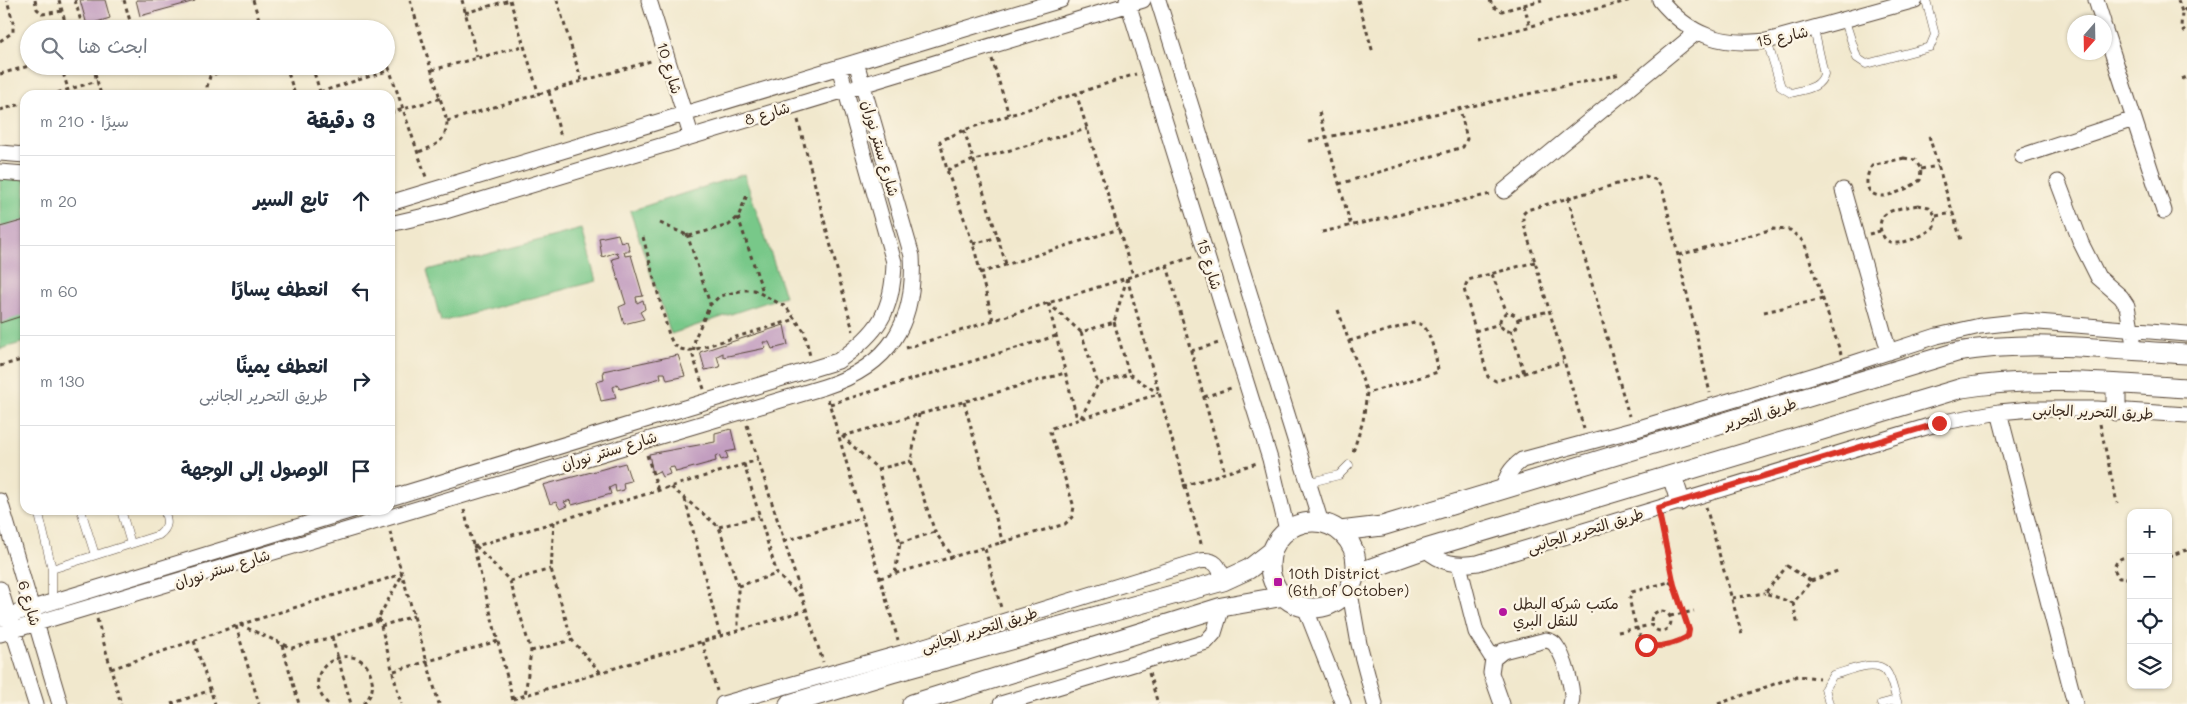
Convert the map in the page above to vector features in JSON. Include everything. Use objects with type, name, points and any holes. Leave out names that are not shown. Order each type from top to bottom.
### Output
[{"type":"street","name":"شارع 10","points":[[649,0],[691,136]]},
{"type":"street","name":"شارع 8","points":[[395,202],[1061,0]]},
{"type":"street","name":"شارع 15","points":[[1158,0],[1321,523]]},
{"type":"street","name":"شارع 15","points":[[1660,0],[1673,16],[1697,32],[1719,40],[1735,42],[1767,41],[1845,21],[1915,0]]},
{"type":"street","points":[[2096,0],[2101,15]]},
{"type":"street","name":"شارع 8","points":[[395,223],[442,212],[794,104],[989,47],[1133,1]]},
{"type":"street","name":"شارع 15","points":[[1133,1],[1149,70],[1270,459],[1287,530]]},
{"type":"street","points":[[1504,191],[1697,32]]},
{"type":"street","points":[[2112,52],[2164,211]]},
{"type":"street","name":"شارع سنتر نوران","points":[[395,514],[824,387],[845,380],[864,370],[880,356],[897,334],[908,310],[913,283],[912,256],[856,62]]},
{"type":"street","name":"شارع سنتر نوران","points":[[395,496],[838,361],[858,348],[876,330],[888,309],[893,286],[894,262],[839,67]]},
{"type":"street","points":[[2022,156],[2134,119]]},
{"type":"street","points":[[0,153],[20,155]]},
{"type":"street","points":[[0,172],[20,174]]},
{"type":"street","points":[[2058,182],[2089,260],[2098,276],[2121,297],[2127,306],[2134,331],[2133,351]]},
{"type":"street","points":[[1843,190],[1889,352]]},
{"type":"street","points":[[1503,490],[1505,478],[1512,467],[1522,460],[1633,430],[1937,336],[1980,326],[2025,321],[2187,334]]},
{"type":"street","name":"طريق التحرير","points":[[1340,532],[1382,526],[1957,352],[1994,346],[2040,345],[2187,354]]},
{"type":"street","points":[[1375,704],[1359,644],[1352,580],[1353,550],[1340,532],[1321,523],[1303,523],[1287,530],[1277,540],[1271,552],[1270,562],[1273,580],[1284,596],[1305,607],[1322,606],[1330,604],[1344,594],[1352,580],[1425,549],[1962,388],[1998,382],[2037,380],[2187,388]]},
{"type":"street","points":[[2116,384],[2116,411]]},
{"type":"street","name":"طريق التحرير الجانبى","points":[[1459,566],[1478,563],[1939,423],[2032,408],[2097,409],[2187,415]]},
{"type":"street","points":[[1999,412],[2075,704]]},
{"type":"street","points":[[1672,476],[1680,501]]},
{"type":"street","name":"شارع 6","points":[[0,501],[60,704]]},
{"type":"street","name":"شارع سنتر نوران","points":[[4,617],[336,515]]},
{"type":"street","name":"شارع سنتر نوران","points":[[6,632],[94,607],[392,515]]},
{"type":"street","points":[[1425,549],[1446,563],[1459,566],[1476,632],[1493,659]]},
{"type":"street","points":[[789,704],[870,670],[1223,581],[1249,569],[1271,552]]},
{"type":"street","points":[[1206,560],[1214,562],[1221,568],[1223,581]]},
{"type":"street","name":"طريق التحرير الجانبى","points":[[721,700],[826,674],[870,670],[902,653],[1004,620],[1206,560]]},
{"type":"street","name":"شارع 6","points":[[0,589],[6,632],[36,704]]},
{"type":"street","points":[[912,704],[1222,607],[1284,596]]},
{"type":"street","points":[[1001,704],[1206,642],[1214,633],[1222,607]]},
{"type":"street","points":[[1305,607],[1343,704]]},
{"type":"street","points":[[1502,704],[1491,673],[1493,659],[1497,654],[1540,641],[1552,642],[1559,651],[1572,689],[1571,704]]},
{"type":"lane","points":[[1845,21],[1857,58],[1866,64],[1930,46],[1934,35],[1926,0]]},
{"type":"lane","points":[[1767,41],[1781,87],[1791,93],[1817,86],[1822,81],[1824,74],[1814,29]]},
{"type":"lane","points":[[1307,483],[1339,475],[1348,465]]},
{"type":"lane","points":[[39,515],[52,569],[52,602]]},
{"type":"lane","points":[[83,515],[95,555]]},
{"type":"lane","points":[[122,515],[131,544]]},
{"type":"lane","points":[[52,569],[159,535],[166,530],[168,522],[166,515]]},
{"type":"lane","points":[[1829,704],[1825,688],[1833,675],[1872,665],[1880,666],[1887,671],[1897,702],[1881,704]]},
{"type":"path","points":[[0,41],[13,32],[13,22],[6,0]]},
{"type":"path","points":[[35,0],[37,9],[43,14],[62,12]]},
{"type":"path","points":[[59,0],[64,20]]},
{"type":"path","points":[[75,0],[81,20]]},
{"type":"path","points":[[124,0],[130,20]]},
{"type":"path","points":[[253,0],[259,20]]},
{"type":"path","points":[[410,0],[447,121],[447,132],[441,142],[418,152]]},
{"type":"path","points":[[462,0],[477,58]]},
{"type":"path","points":[[465,13],[510,0],[539,95]]},
{"type":"path","points":[[557,0],[582,82]]},
{"type":"path","points":[[1358,0],[1373,53]]},
{"type":"path","points":[[1490,0],[1492,6],[1502,11],[1542,0]]},
{"type":"path","points":[[1478,40],[1631,0]]},
{"type":"path","points":[[2178,0],[2182,12],[2181,27],[2187,35]]},
{"type":"path","points":[[1524,5],[1530,27]]},
{"type":"path","points":[[2182,12],[2187,8]]},
{"type":"path","points":[[432,70],[523,46]]},
{"type":"path","points":[[989,47],[1009,115]]},
{"type":"path","points":[[447,121],[666,56]]},
{"type":"path","points":[[0,74],[20,68]]},
{"type":"path","points":[[993,320],[972,244],[947,170],[940,141],[964,130],[1149,70]]},
{"type":"path","points":[[1309,141],[1628,73]]},
{"type":"path","points":[[64,75],[68,89]]},
{"type":"path","points":[[95,75],[100,90]]},
{"type":"path","points":[[208,90],[210,76],[212,75]]},
{"type":"path","points":[[289,75],[293,90]]},
{"type":"path","points":[[315,75],[319,90]]},
{"type":"path","points":[[332,90],[375,75]]},
{"type":"path","points":[[392,75],[431,192]]},
{"type":"path","points":[[2182,79],[2187,77]]},
{"type":"path","points":[[65,90],[97,81]]},
{"type":"path","points":[[549,92],[565,151]]},
{"type":"path","points":[[1076,93],[1134,276]]},
{"type":"path","points":[[395,110],[441,98]]},
{"type":"path","points":[[0,110],[20,104]]},
{"type":"path","points":[[794,104],[858,348]]},
{"type":"path","points":[[1339,184],[1463,147],[1467,139],[1460,109]]},
{"type":"path","points":[[1319,112],[1350,226]]},
{"type":"path","points":[[947,170],[974,160],[1087,129]]},
{"type":"path","points":[[964,130],[1006,264]]},
{"type":"path","points":[[1929,136],[1962,243]]},
{"type":"path","points":[[1904,158],[1914,160],[1921,169],[1920,180],[1912,188],[1880,196],[1872,192],[1866,184],[1867,174],[1872,166],[1904,158]]},
{"type":"path","points":[[1921,169],[1938,166]]},
{"type":"path","points":[[1588,441],[1563,362],[1523,214],[1527,210],[1644,176],[1657,180],[1663,191],[1713,406]]},
{"type":"path","points":[[1322,232],[1504,191]]},
{"type":"path","points":[[660,223],[694,236],[729,225],[738,217],[747,195]]},
{"type":"path","points":[[1568,198],[1633,430]]},
{"type":"path","points":[[1918,205],[1929,207],[1936,216],[1934,227],[1926,234],[1895,243],[1886,240],[1880,231],[1881,221],[1886,213],[1918,205]]},
{"type":"path","points":[[1936,216],[1953,212]]},
{"type":"path","points":[[738,217],[763,293]]},
{"type":"path","points":[[1679,255],[1773,228],[1790,230],[1804,242],[1845,366]]},
{"type":"path","points":[[980,272],[1119,229]]},
{"type":"path","points":[[687,234],[710,305]]},
{"type":"path","points":[[972,244],[998,236]]},
{"type":"path","points":[[643,237],[673,345],[682,351],[693,350],[796,318]]},
{"type":"path","points":[[880,356],[1206,253]]},
{"type":"path","points":[[1535,262],[1468,280],[1464,289],[1475,331],[1488,377],[1492,380],[1563,362]]},
{"type":"path","points":[[1167,265],[1225,473]]},
{"type":"path","points":[[1492,274],[1506,313]]},
{"type":"path","points":[[1127,278],[1114,322],[1128,374],[1158,394]]},
{"type":"path","points":[[1127,278],[1183,486],[1206,560]]},
{"type":"path","points":[[708,401],[693,350],[695,338],[710,305],[720,296],[744,290],[763,293],[786,307],[804,331],[813,368]]},
{"type":"path","points":[[1764,312],[1823,299]]},
{"type":"path","points":[[1048,303],[1082,332],[1098,384]]},
{"type":"path","points":[[1048,303],[1065,373],[1079,419]]},
{"type":"path","points":[[1338,310],[1367,393],[1357,442],[1348,465]]},
{"type":"path","points":[[1518,319],[1549,311]]},
{"type":"path","points":[[1506,313],[1511,313],[1518,319]]},
{"type":"path","points":[[1506,313],[1500,319],[1500,324],[1502,328],[1511,330]]},
{"type":"path","points":[[1511,330],[1515,328],[1518,319]]},
{"type":"path","points":[[1082,332],[1114,322]]},
{"type":"path","points":[[1349,341],[1414,323],[1422,325],[1427,330],[1438,364],[1438,372],[1367,393]]},
{"type":"path","points":[[1475,331],[1500,324]]},
{"type":"path","points":[[1511,330],[1524,373]]},
{"type":"path","points":[[830,404],[1056,336]]},
{"type":"path","points":[[1191,351],[1233,338]]},
{"type":"path","points":[[0,366],[20,360]]},
{"type":"path","points":[[843,436],[1065,373]]},
{"type":"path","points":[[1079,419],[1098,384],[1128,374]]},
{"type":"path","points":[[1204,397],[1246,384]]},
{"type":"path","points":[[824,387],[902,653]]},
{"type":"path","points":[[880,578],[1052,530],[1065,524],[1072,517],[1074,507],[1050,432],[1052,428],[1158,394]]},
{"type":"path","points":[[964,402],[1003,544]]},
{"type":"path","points":[[2097,409],[2117,503]]},
{"type":"path","points":[[743,410],[826,674]]},
{"type":"path","points":[[919,414],[911,460],[935,532],[953,557]]},
{"type":"path","points":[[838,432],[878,469],[900,543],[895,574]]},
{"type":"path","points":[[643,440],[658,490]]},
{"type":"path","points":[[1183,486],[1270,459]]},
{"type":"path","points":[[475,546],[758,460]]},
{"type":"path","points":[[878,469],[911,460]]},
{"type":"path","points":[[744,464],[777,574],[802,598]]},
{"type":"path","points":[[671,487],[719,527],[738,586],[738,631]]},
{"type":"path","points":[[460,494],[475,546],[513,702],[525,696],[806,610]]},
{"type":"path","points":[[1702,495],[1742,635]]},
{"type":"path","points":[[685,499],[720,636]]},
{"type":"path","points":[[1658,508],[1674,585],[1689,630],[1688,636],[1683,640],[1651,647],[1646,645],[1641,638],[1630,602],[1632,592],[1669,582],[1674,585]]},
{"type":"path","points":[[719,527],[759,516]]},
{"type":"path","points":[[386,517],[439,704]]},
{"type":"path","points":[[784,541],[862,518]]},
{"type":"path","points":[[554,522],[551,569],[572,640],[601,673]]},
{"type":"path","points":[[900,543],[935,532]]},
{"type":"path","points":[[475,546],[510,581],[531,651],[525,696]]},
{"type":"path","points":[[985,548],[1004,620]]},
{"type":"path","points":[[2172,555],[2187,550]]},
{"type":"path","points":[[2127,559],[2118,560],[2114,569],[2119,578],[2127,578]]},
{"type":"path","points":[[1765,593],[1787,566],[1811,581]]},
{"type":"path","points":[[510,581],[551,569]]},
{"type":"path","points":[[1793,604],[1811,581],[1840,570]]},
{"type":"path","points":[[738,586],[777,574]]},
{"type":"path","points":[[238,625],[292,648],[332,637],[372,624],[379,618],[402,575]]},
{"type":"path","points":[[111,669],[238,625],[402,575]]},
{"type":"path","points":[[1732,598],[1765,593],[1793,604]]},
{"type":"path","points":[[1793,604],[1798,626]]},
{"type":"path","points":[[94,607],[121,704]]},
{"type":"path","points":[[1651,625],[1654,613],[1663,611],[1670,616],[1694,610]]},
{"type":"path","points":[[381,626],[414,616]]},
{"type":"path","points":[[1618,632],[1651,625],[1658,630],[1667,629],[1670,616]]},
{"type":"path","points":[[379,618],[401,704]]},
{"type":"path","points":[[238,625],[259,704]]},
{"type":"path","points":[[332,637],[351,704]]},
{"type":"path","points":[[531,651],[572,640]]},
{"type":"path","points":[[194,641],[215,704]]},
{"type":"path","points":[[394,671],[498,641]]},
{"type":"path","points":[[702,642],[721,700]]},
{"type":"path","points":[[282,645],[299,704]]},
{"type":"path","points":[[328,704],[319,691],[320,674],[324,667],[338,657],[345,656],[360,661],[370,672],[372,688],[363,704]]},
{"type":"path","points":[[1146,660],[1158,704]]},
{"type":"path","points":[[1718,704],[1798,676],[1828,681]]},
{"type":"path","points":[[171,704],[211,690]]},
{"type":"green space","points":[[0,172],[20,173],[20,343],[0,349]]},
{"type":"green space","points":[[744,174],[785,296],[671,334],[630,211]]},
{"type":"green space","points":[[582,229],[596,281],[441,322],[427,270]]},
{"type":"building","points":[[80,0],[105,0],[110,18],[86,20]]},
{"type":"building","points":[[136,0],[195,0],[195,1],[140,16]]},
{"type":"building","points":[[20,221],[20,317],[0,323],[0,227]]},
{"type":"building","points":[[618,234],[621,243],[627,241],[630,251],[624,251],[625,256],[631,255],[643,296],[636,297],[637,303],[643,300],[645,309],[640,312],[644,319],[624,324],[619,307],[626,304],[612,259],[619,257],[617,252],[602,257],[599,238]]},
{"type":"building","points":[[784,325],[788,345],[772,349],[769,342],[763,342],[766,348],[723,357],[723,353],[717,356],[720,367],[705,370],[700,352]]},
{"type":"building","points":[[678,355],[685,376],[667,380],[665,373],[660,373],[661,378],[620,389],[617,385],[613,387],[616,398],[601,401],[596,382],[604,380],[603,371]]},
{"type":"building","points":[[731,429],[736,450],[726,452],[728,458],[721,460],[719,455],[715,456],[716,461],[676,472],[674,467],[668,468],[670,474],[662,477],[659,471],[653,474],[649,454],[715,442],[715,433]]},
{"type":"building","points":[[625,463],[631,481],[623,483],[624,490],[616,492],[615,485],[609,488],[611,494],[572,505],[571,500],[564,502],[567,506],[560,509],[556,502],[550,504],[543,485]]},
{"type":"place","name":"10th District (6th of October)","points":[[1278,582]]},
{"type":"place","name":"مكتب شركه البطل للنقل البري","points":[[1503,612]]},
{"type":"route","points":[[1646,645],[1651,647],[1683,640],[1688,636],[1689,630],[1674,585],[1658,508],[1939,423]]}]
